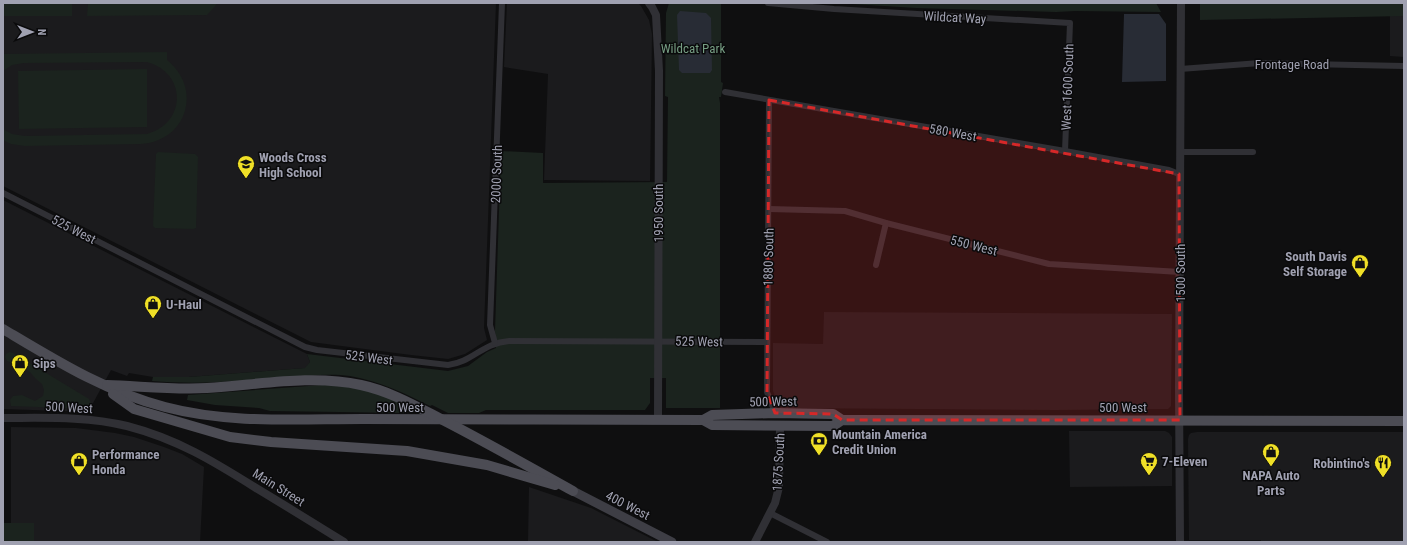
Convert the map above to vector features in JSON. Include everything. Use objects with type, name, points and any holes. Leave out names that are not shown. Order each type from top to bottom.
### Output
[{"type":"main road","points":[[3,329],[101,385],[134,409],[230,437],[271,442],[407,451],[487,465],[573,490]]},
{"type":"main road","points":[[101,385],[199,388],[318,380],[341,381],[362,385],[377,389],[406,401],[481,439],[573,490]]},
{"type":"main road","name":"500 West","points":[[101,385],[120,393],[164,407],[224,418],[411,420],[703,420],[712,415],[774,413],[833,414],[842,420],[1404,421]]},
{"type":"main road","name":"500 West","points":[[703,420],[712,425],[833,426],[842,420]]},
{"type":"main road","name":"400 West","points":[[573,490],[672,542]]},
{"type":"street","name":"2000 South","points":[[495,343],[490,325],[502,3]]},
{"type":"street","name":"Wildcat Way","points":[[768,3],[834,9],[1070,24]]},
{"type":"street","name":"1500 South","points":[[1180,542],[1181,3]]},
{"type":"street","name":"1950 South","points":[[653,4],[656,15],[658,71],[658,420]]},
{"type":"street","name":"West 1600 South","points":[[1064,151],[1070,24]]},
{"type":"street","name":"Frontage Road","points":[[1180,69],[1260,63],[1404,66]]},
{"type":"street","name":"580 West","points":[[726,92],[1064,151],[1169,170],[1180,174]]},
{"type":"street","name":"1880 South","points":[[769,100],[769,209],[766,342],[767,392],[774,413]]},
{"type":"street","points":[[1180,152],[1253,152]]},
{"type":"street","name":"525 West","points":[[3,193],[310,349],[448,365],[467,361],[495,343],[515,340],[766,342]]},
{"type":"street","name":"550 West","points":[[769,209],[845,211],[1049,264],[1180,272]]},
{"type":"street","points":[[876,265],[886,222]]},
{"type":"street","name":"500 West","points":[[3,418],[62,419],[127,426],[161,436],[200,454]]},
{"type":"street","name":"1875 South","points":[[755,542],[775,503],[779,486],[780,426]]},
{"type":"street","name":"Main Street","points":[[200,454],[344,542]]},
{"type":"street","points":[[770,513],[827,542]]},
{"type":"highlighted area","points":[[769,100],[1179,174],[1180,420],[842,420],[833,414],[775,413],[767,392]]},
{"type":"shaded area","name":"Woods Cross High School","points":[[3,3],[496,3],[484,328],[487,340],[465,354],[448,359],[311,342],[3,186]]},
{"type":"shaded area","points":[[507,3],[638,3],[641,6],[649,20],[652,34],[650,181],[544,180],[548,74],[504,67]]},
{"type":"shaded area","points":[[680,11],[706,13],[711,18],[712,70],[710,73],[682,73],[679,70],[677,15]]},
{"type":"shaded area","points":[[1124,14],[1159,14],[1166,24],[1166,81],[1122,82]]},
{"type":"shaded area","points":[[1390,16],[1404,16],[1404,57],[1390,56]]},
{"type":"shaded area","points":[[3,200],[307,354],[310,362],[306,368],[189,377],[153,377],[129,373],[127,376],[111,370],[92,405],[91,412],[3,409]]},
{"type":"shaded area","points":[[824,312],[1172,314],[1171,406],[1168,409],[1055,410],[780,408],[773,391],[773,343],[823,344]]},
{"type":"shaded area","points":[[11,427],[76,428],[115,433],[134,437],[164,447],[182,454],[204,467],[200,542],[34,542],[34,523],[11,523]]},
{"type":"shaded area","points":[[1069,431],[1165,431],[1169,433],[1172,437],[1172,486],[1070,487]]},
{"type":"shaded area","points":[[1404,432],[1404,542],[1261,542],[1261,540],[1189,540],[1188,439],[1191,433]]},
{"type":"shaded area","points":[[529,487],[591,508],[658,542],[528,542]]},
{"type":"green space","points":[[3,3],[72,3],[72,16],[3,16]]},
{"type":"green space","points":[[88,3],[216,3],[216,5],[207,15],[87,16]]},
{"type":"green space","name":"Wildcat Park","points":[[669,3],[721,3],[721,82],[723,83],[721,97],[719,97],[720,408],[666,408],[666,378],[650,378],[650,403],[645,410],[486,410],[479,413],[448,413],[381,384],[361,378],[342,375],[318,375],[219,382],[186,383],[152,381],[153,377],[189,377],[305,368],[310,362],[307,354],[448,371],[468,366],[487,352],[496,348],[495,331],[501,151],[543,153],[543,183],[667,182],[668,97],[665,96],[666,13]]},
{"type":"green space","points":[[836,3],[1156,3],[1161,12],[1056,12],[916,8]]},
{"type":"green space","points":[[1200,3],[1404,3],[1404,16],[1200,20]]},
{"type":"green space","points":[[167,52],[167,60],[178,72],[185,85],[187,99],[185,112],[179,124],[170,134],[157,141],[141,144],[25,146],[11,144],[3,140],[3,129],[12,134],[25,136],[147,134],[160,128],[170,120],[175,109],[177,98],[175,87],[170,76],[160,68],[147,62],[24,63],[12,65],[3,71],[3,54]]},
{"type":"green space","points":[[147,69],[147,127],[19,129],[18,71]]},
{"type":"green space","points":[[158,152],[195,154],[198,157],[196,228],[155,228],[153,226],[156,154]]},
{"type":"green space","points":[[10,352],[89,399],[92,409],[11,406],[10,400],[13,396],[22,395],[35,401],[43,396],[44,390],[42,384],[30,372],[7,361],[5,357],[6,354]]},
{"type":"green space","points":[[322,385],[355,388],[377,393],[407,407],[407,413],[270,411],[259,408],[215,405],[187,400],[188,395]]},
{"type":"green space","points":[[3,523],[34,523],[34,542],[3,542]]},
{"type":"place","name":"Woods Cross High School","points":[[246,179]]},
{"type":"place","name":"South Davis Self Storage","points":[[1360,278]]},
{"type":"place","name":"U-Haul","points":[[153,319]]},
{"type":"place","name":"Sips","points":[[20,378]]},
{"type":"place","name":"Mountain America Credit Union","points":[[819,456]]},
{"type":"place","name":"NAPA Auto Parts","points":[[1271,467]]},
{"type":"place","name":"Performance Honda","points":[[79,476]]},
{"type":"place","name":"7-Eleven","points":[[1149,476]]},
{"type":"place","name":"Robintino's","points":[[1383,478]]}]
